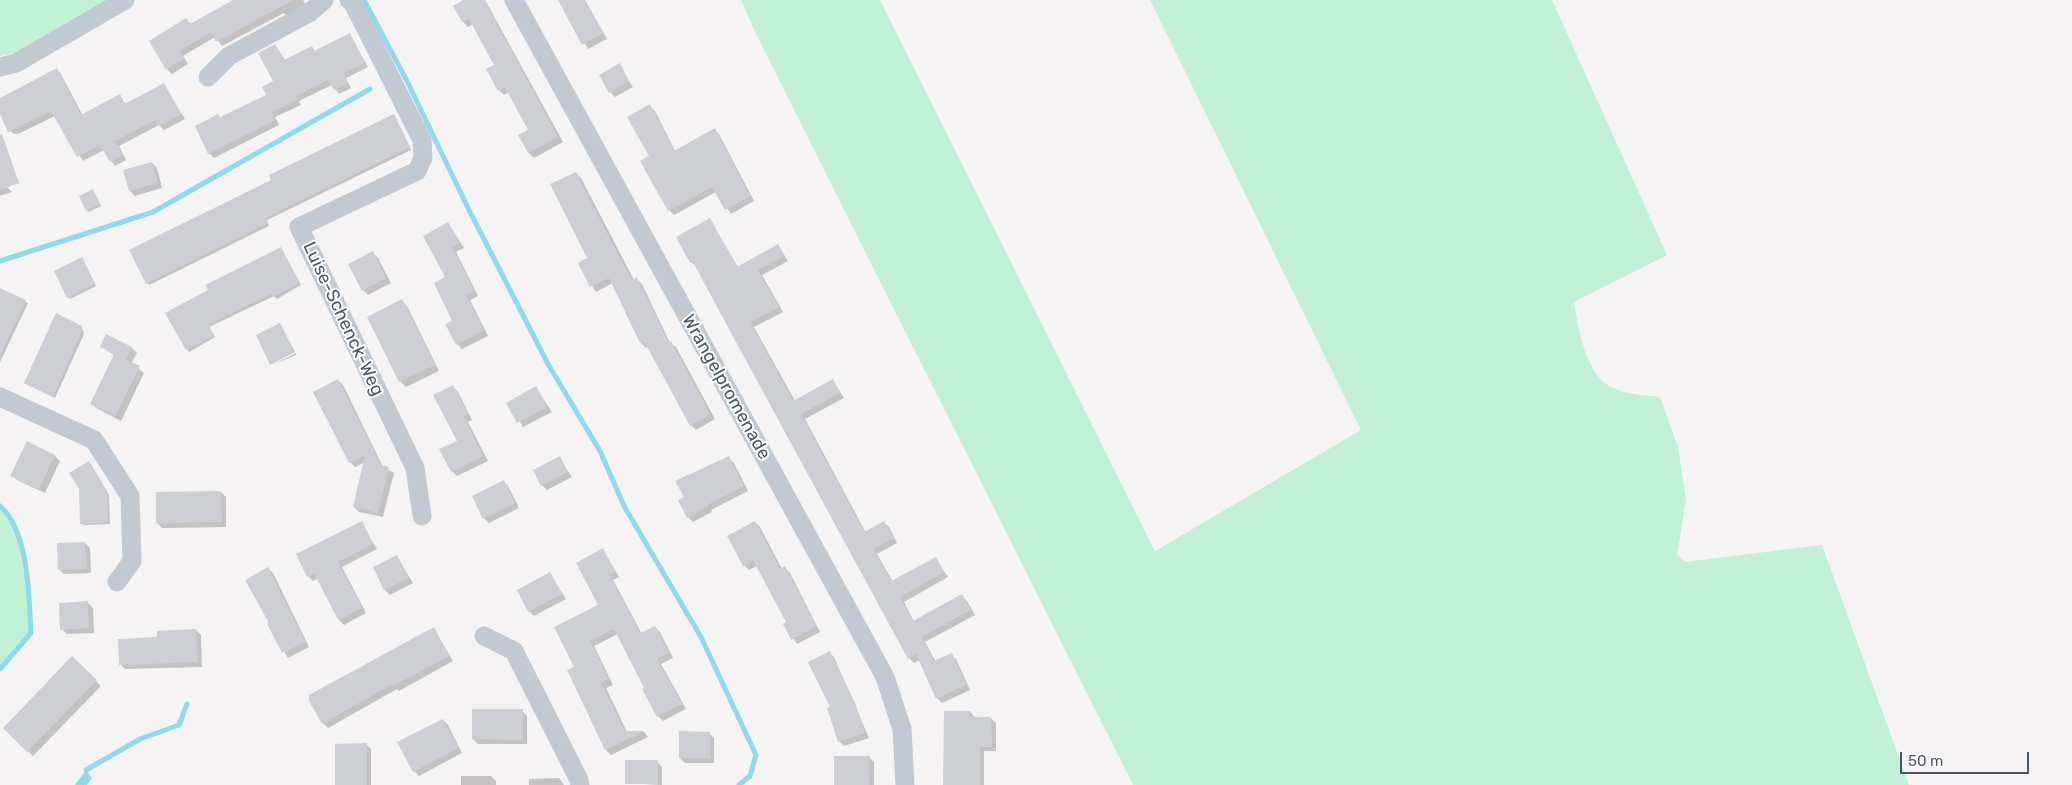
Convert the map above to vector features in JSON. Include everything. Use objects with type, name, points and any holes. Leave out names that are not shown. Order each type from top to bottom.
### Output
[{"type":"street","points":[[0,67],[16,62],[125,0]]},
{"type":"street","points":[[208,77],[230,56],[309,12],[324,0]]},
{"type":"street","name":"Luise-Schenck-Weg","points":[[349,0],[353,4],[422,140],[423,158],[418,171],[299,227],[414,468],[422,516]]},
{"type":"street","name":"Wrangelpromenade","points":[[514,0],[885,677],[902,729],[905,785]]},
{"type":"street","points":[[0,397],[94,440],[126,489],[130,496],[132,561],[117,582]]},
{"type":"street","points":[[484,636],[514,651],[580,785]]},
{"type":"green space","points":[[0,0],[107,0],[15,53],[0,56]]},
{"type":"green space","points":[[741,0],[880,0],[1155,551],[1361,430],[1150,0],[1552,0],[1667,255],[1574,302],[1585,351],[1590,363],[1605,383],[1615,389],[1631,394],[1660,397],[1678,447],[1686,499],[1677,555],[1685,562],[1822,545],[1909,785],[1133,785],[758,38]]},
{"type":"green space","points":[[0,506],[10,517],[22,548],[26,565],[31,633],[0,669]]},
{"type":"water","points":[[86,770],[92,778],[87,785],[75,785]]},
{"type":"building","points":[[233,0],[293,0],[216,42],[211,32],[179,51],[184,59],[166,70],[149,41],[186,18],[190,24]]},
{"type":"building","points":[[463,0],[484,0],[558,137],[528,153],[518,135],[528,130],[505,87],[498,91],[486,69],[494,65],[469,19],[462,22],[453,6]]},
{"type":"building","points":[[558,0],[584,0],[603,33],[582,45]]},
{"type":"building","points":[[350,33],[365,63],[343,73],[348,83],[334,90],[328,80],[296,96],[297,100],[271,113],[275,120],[208,154],[195,126],[218,114],[220,117],[266,95],[262,87],[273,81],[258,53],[275,44],[284,60],[312,46],[314,51]]},
{"type":"building","points":[[620,63],[629,81],[609,93],[599,75]]},
{"type":"building","points":[[57,68],[81,115],[120,94],[125,104],[164,83],[181,114],[158,126],[155,120],[115,141],[123,155],[110,162],[100,145],[77,157],[51,111],[8,132],[0,114],[0,98]]},
{"type":"building","points":[[650,104],[674,151],[715,128],[750,196],[725,210],[712,187],[668,211],[640,161],[649,156],[627,117]]},
{"type":"building","points":[[394,114],[410,147],[265,218],[268,223],[146,284],[129,250],[271,180],[269,175]]},
{"type":"building","points":[[2,134],[19,183],[0,190],[0,135]]},
{"type":"building","points":[[152,162],[158,183],[129,191],[123,170]]},
{"type":"building","points":[[576,172],[632,280],[637,277],[668,342],[671,341],[710,414],[690,426],[644,341],[640,343],[609,278],[590,287],[578,263],[587,258],[550,184]]},
{"type":"building","points":[[93,189],[100,204],[86,211],[79,196]]},
{"type":"building","points":[[710,218],[737,267],[778,244],[784,256],[758,270],[779,307],[750,322],[793,401],[833,379],[840,393],[801,414],[864,532],[884,521],[894,538],[873,549],[891,581],[936,557],[944,572],[900,597],[913,621],[962,594],[971,610],[921,637],[934,661],[952,653],[966,685],[936,699],[916,654],[908,659],[693,262],[690,263],[676,237]]},
{"type":"building","points":[[448,222],[460,243],[452,247],[474,291],[466,295],[484,330],[456,345],[445,324],[452,321],[434,283],[445,277],[423,236]]},
{"type":"building","points":[[281,247],[300,283],[273,297],[272,294],[208,325],[214,335],[186,350],[165,313],[208,290],[205,285]]},
{"type":"building","points":[[373,251],[386,278],[362,291],[348,264]]},
{"type":"building","points":[[82,257],[95,284],[67,298],[54,271]]},
{"type":"building","points":[[0,288],[26,300],[0,356]]},
{"type":"building","points":[[402,299],[435,365],[399,382],[367,317]]},
{"type":"building","points":[[56,313],[82,326],[82,331],[53,397],[24,383]]},
{"type":"building","points":[[280,323],[295,352],[270,365],[256,335]]},
{"type":"building","points":[[106,334],[132,347],[126,360],[140,366],[115,416],[90,404],[114,354],[100,347]]},
{"type":"building","points":[[338,379],[381,465],[389,467],[378,513],[353,507],[365,455],[349,463],[313,392]]},
{"type":"building","points":[[453,385],[468,414],[464,416],[483,456],[451,472],[439,449],[457,441],[433,395]]},
{"type":"building","points":[[536,386],[547,407],[517,423],[506,403]]},
{"type":"building","points":[[27,441],[55,455],[39,489],[10,476]]},
{"type":"building","points":[[560,456],[568,472],[541,486],[533,470]]},
{"type":"building","points":[[729,456],[744,486],[707,505],[687,518],[678,500],[684,497],[675,481]]},
{"type":"building","points":[[89,461],[107,491],[108,522],[80,524],[79,489],[69,473]]},
{"type":"building","points":[[504,480],[515,503],[483,519],[472,496]]},
{"type":"building","points":[[221,491],[222,522],[156,523],[156,492]]},
{"type":"building","points":[[362,521],[373,544],[338,562],[362,608],[338,620],[314,573],[307,577],[296,554]]},
{"type":"building","points":[[755,521],[780,569],[785,566],[816,626],[791,640],[783,624],[786,622],[753,560],[743,566],[727,536]]},
{"type":"building","points":[[85,542],[87,569],[58,570],[57,543]]},
{"type":"building","points":[[603,548],[615,572],[609,575],[640,633],[655,626],[669,653],[657,659],[682,704],[657,717],[614,629],[590,641],[609,679],[601,683],[625,731],[644,731],[605,750],[567,670],[574,667],[554,627],[598,605],[576,563]]},
{"type":"building","points":[[397,555],[409,578],[384,590],[373,567]]},
{"type":"building","points":[[268,567],[305,642],[282,653],[267,624],[269,623],[245,580]]},
{"type":"building","points":[[550,572],[562,594],[528,612],[517,590]]},
{"type":"building","points":[[88,601],[89,628],[60,630],[59,603]]},
{"type":"building","points":[[434,627],[449,656],[393,686],[392,684],[322,724],[309,701],[309,695]]},
{"type":"building","points":[[196,629],[198,662],[119,665],[118,639],[157,637],[157,631]]},
{"type":"building","points":[[830,651],[856,705],[865,733],[838,742],[827,708],[830,707],[808,662]]},
{"type":"building","points":[[72,656],[97,680],[27,752],[3,728]]},
{"type":"building","points":[[472,709],[523,709],[523,740],[472,739]]},
{"type":"building","points":[[944,711],[970,711],[970,717],[991,717],[992,747],[980,747],[980,785],[943,785]]},
{"type":"building","points":[[443,719],[458,748],[413,772],[397,742]]},
{"type":"building","points":[[679,731],[710,732],[710,759],[679,758]]},
{"type":"building","points":[[367,743],[367,785],[335,785],[335,744]]},
{"type":"building","points":[[834,756],[870,756],[869,785],[834,785]]},
{"type":"building","points":[[625,760],[658,760],[658,784],[625,784]]},
{"type":"waterway","points":[[364,0],[407,81],[469,210],[548,364],[600,451],[624,506],[701,637],[756,755],[750,776],[739,785]]},
{"type":"waterway","points":[[0,261],[153,212],[370,89]]},
{"type":"waterway","points":[[0,506],[10,517],[22,548],[26,565],[31,633],[0,669]]},
{"type":"waterway","points":[[86,770],[140,739],[179,725],[187,704]]}]
